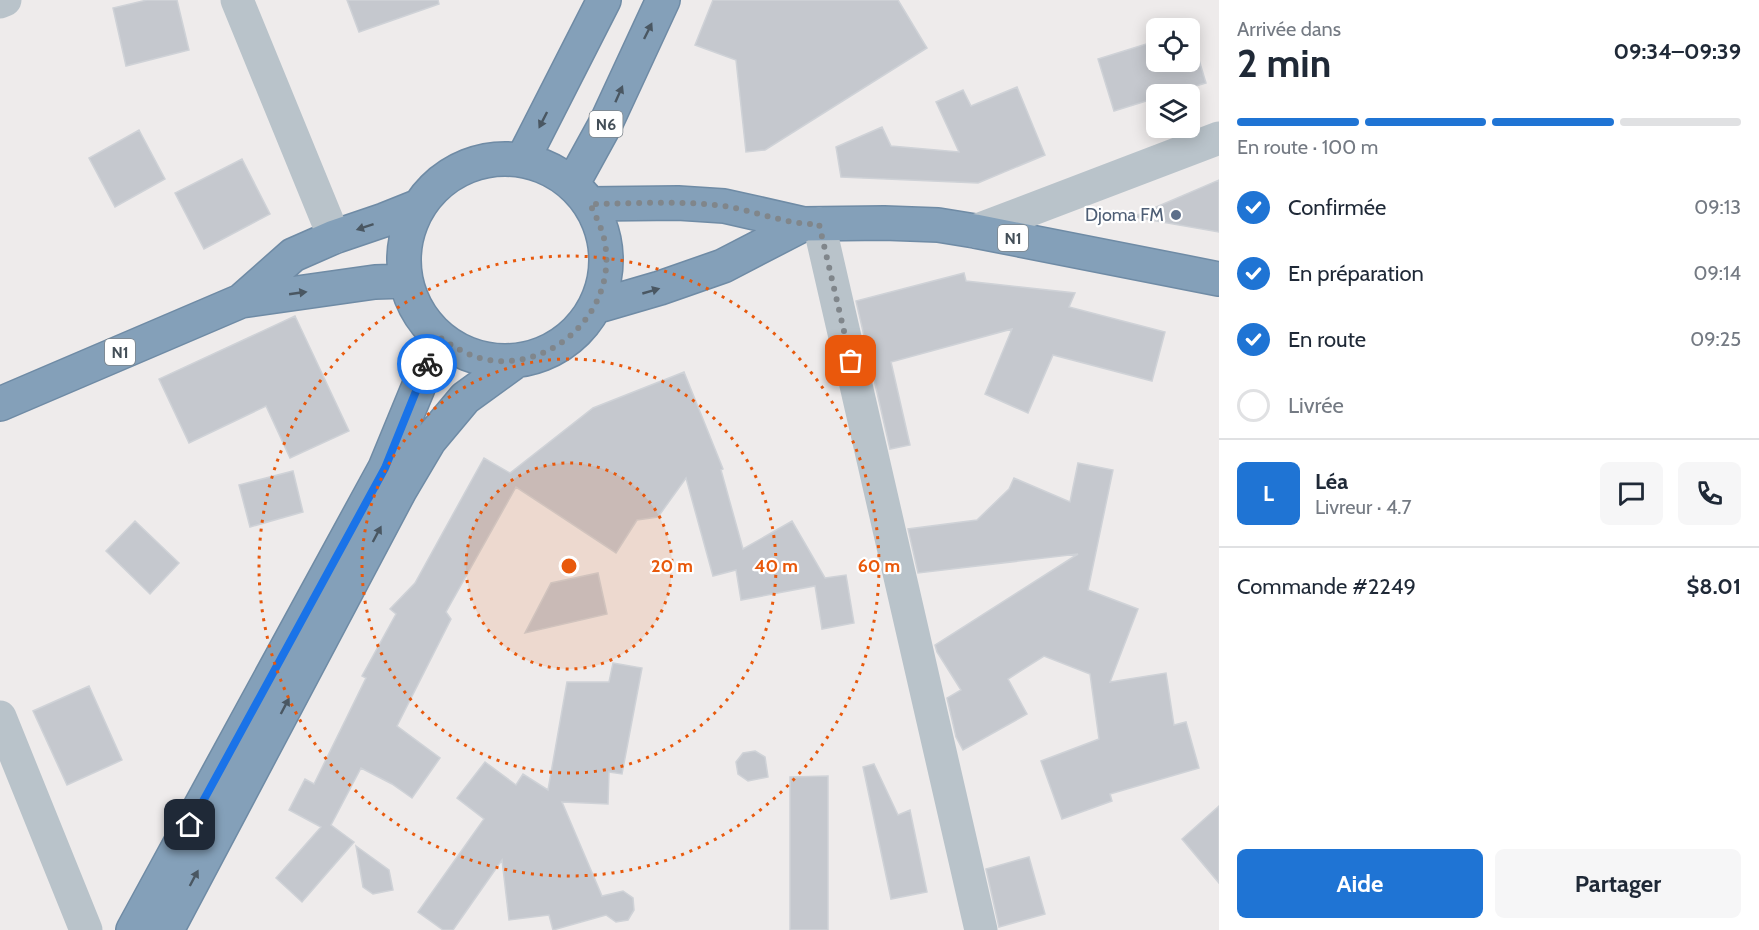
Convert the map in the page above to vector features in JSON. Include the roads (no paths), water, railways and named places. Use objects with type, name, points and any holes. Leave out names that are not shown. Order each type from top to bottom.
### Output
[{"type":"highway","points":[[523,159],[604,0]]},
{"type":"highway","name":"N6","points":[[581,194],[606,123],[663,0]]},
{"type":"highway","name":"N1","points":[[523,159],[557,172],[581,194],[602,229],[606,251],[606,275],[595,307],[575,333],[548,352],[516,361],[488,360],[462,352],[439,337],[418,312],[406,280],[404,255],[409,229],[419,206],[447,176],[483,160],[523,159]]},
{"type":"highway","name":"N1","points":[[581,194],[724,206],[812,224],[938,225],[1219,279]]},
{"type":"highway","name":"N1","points":[[240,301],[293,255],[334,237],[419,206]]},
{"type":"highway","name":"N1","points":[[595,307],[723,266],[812,224]]},
{"type":"highway","name":"N1","points":[[0,404],[240,301],[375,282],[406,280]]},
{"type":"highway","points":[[133,930],[385,468],[439,337]]},
{"type":"highway","points":[[167,930],[400,490],[429,441],[465,398],[516,361]]},
{"type":"street","points":[[0,2],[5,0]]},
{"type":"street","points":[[237,0],[334,237]]},
{"type":"street","points":[[975,231],[1219,138]]},
{"type":"street","points":[[812,224],[981,930]]},
{"type":"street","points":[[0,717],[86,930]]},
{"type":"place","name":"Djoma FM","points":[[1176,215]]}]
